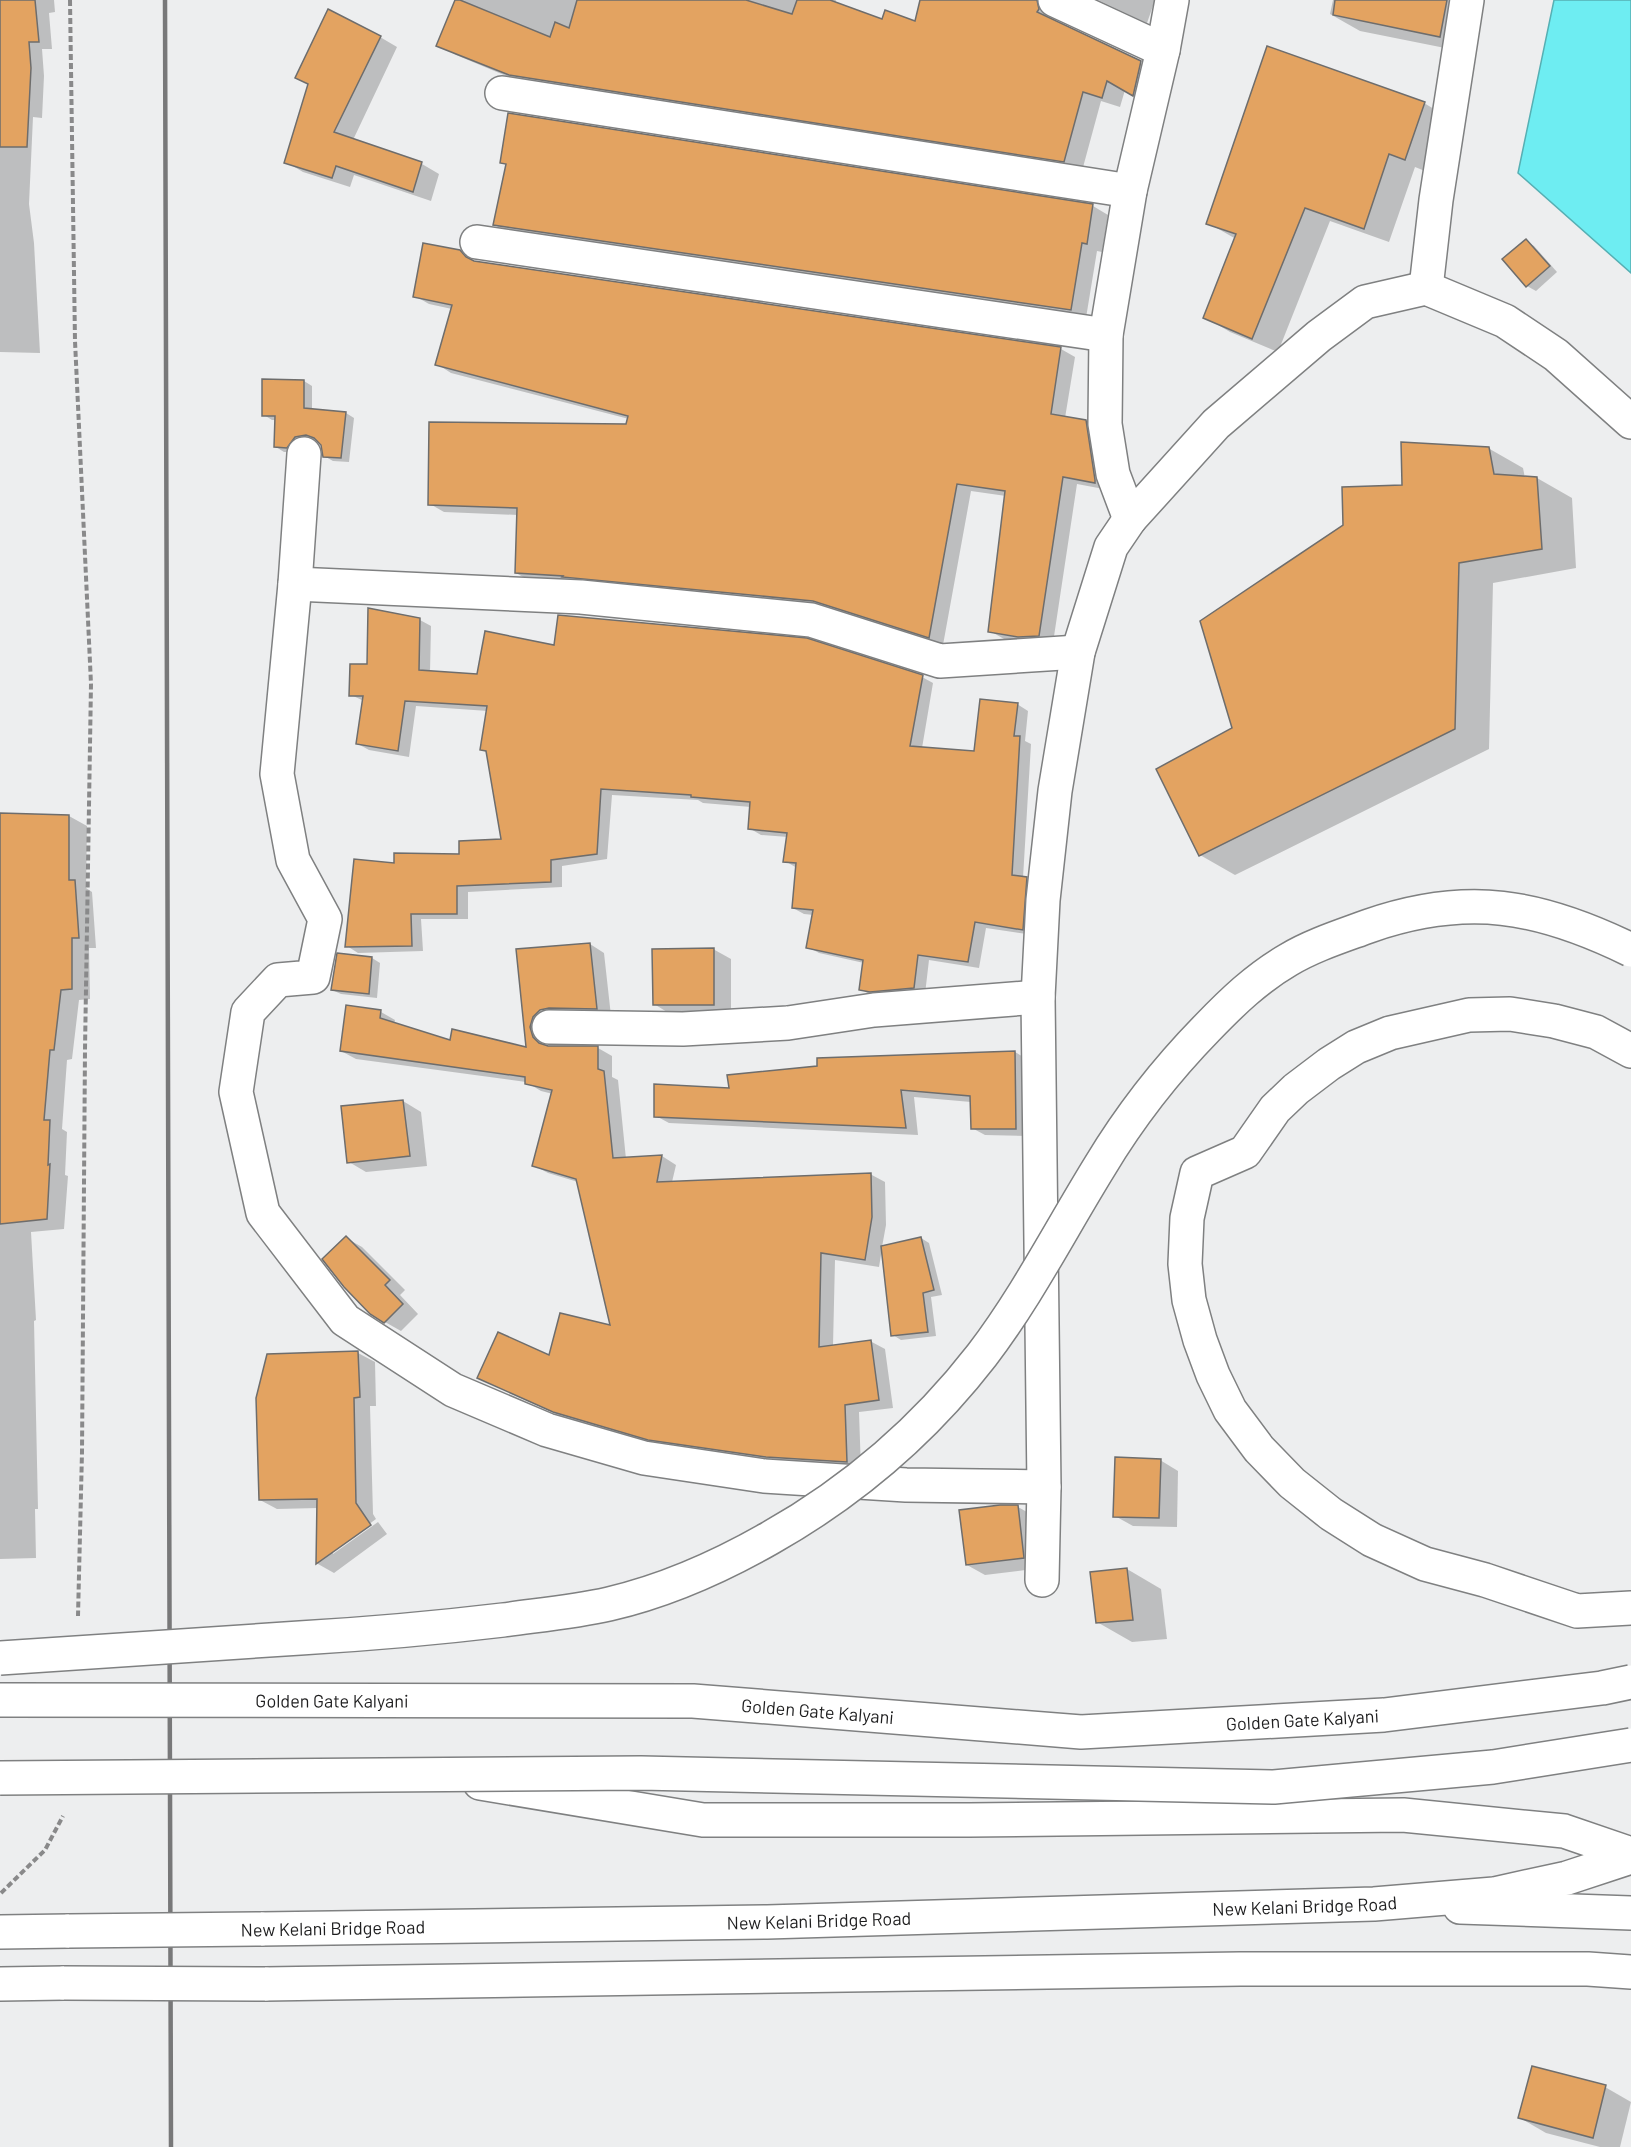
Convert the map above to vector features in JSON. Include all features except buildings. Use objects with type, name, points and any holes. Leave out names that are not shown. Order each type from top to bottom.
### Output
[{"type":"main road","points":[[1055,0],[1163,50]]},
{"type":"main road","points":[[1130,519],[1113,474],[1104,424],[1107,335],[1131,191],[1172,0]]},
{"type":"main road","points":[[1426,288],[1436,200],[1467,0]]},
{"type":"main road","points":[[501,93],[1131,191]]},
{"type":"main road","points":[[477,242],[1107,335]]},
{"type":"main road","points":[[1042,1580],[1044,1487],[1038,998],[1043,900],[1055,791],[1078,652],[1111,547],[1130,519],[1216,424],[1319,336],[1365,302],[1426,288],[1505,321],[1548,349],[1631,422]]},
{"type":"main road","points":[[304,454],[295,584],[277,774],[293,860],[325,919],[313,977],[278,980],[248,1012],[236,1092],[263,1213],[345,1320],[453,1390],[547,1430],[644,1458],[764,1476],[906,1485],[1044,1487]]},
{"type":"main road","points":[[295,584],[581,597],[811,620],[940,661],[1078,652]]},
{"type":"main road","points":[[0,1658],[409,1631],[565,1612],[611,1604],[653,1591],[717,1565],[768,1539],[827,1504],[885,1460],[952,1392],[1012,1312],[1103,1161],[1137,1111],[1194,1041],[1257,980],[1291,958],[1385,921],[1422,912],[1469,906],[1509,908],[1554,917],[1631,950]]},
{"type":"main road","points":[[549,1027],[683,1029],[776,1023],[874,1010],[1038,998]]},
{"type":"main road","points":[[1631,1051],[1596,1032],[1554,1021],[1510,1014],[1469,1016],[1432,1022],[1390,1033],[1356,1047],[1296,1089],[1275,1109],[1245,1152],[1197,1173],[1187,1218],[1185,1264],[1189,1300],[1200,1340],[1213,1375],[1230,1410],[1267,1458],[1292,1483],[1331,1514],[1372,1540],[1425,1564],[1485,1580],[1577,1611],[1631,1608]]},
{"type":"main road","name":"Golden Gate Kalyani","points":[[0,1700],[693,1701],[1081,1732],[1384,1715],[1591,1690],[1631,1682]]},
{"type":"main road","points":[[0,1778],[641,1773],[1274,1787],[1493,1767],[1631,1745]]},
{"type":"main road","points":[[429,1775],[703,1820],[969,1820],[1403,1815],[1564,1831],[1631,1856]]},
{"type":"main road","name":"New Kelani Bridge Road","points":[[0,1932],[767,1922],[1374,1904],[1494,1894],[1567,1878],[1631,1856]]},
{"type":"main road","points":[[1374,1904],[1631,1913]]},
{"type":"main road","points":[[0,1984],[265,1984],[1240,1969],[1588,1969],[1631,1972]]},
{"type":"path","points":[[70,0],[75,341],[92,684],[84,1060],[82,1452],[78,1619]]},
{"type":"path","points":[[0,1894],[45,1850],[67,1808]]},
{"type":"water","points":[[1554,0],[1631,0],[1631,273],[1518,173]]},
{"type":"railway","points":[[165,0],[171,2147]]}]
